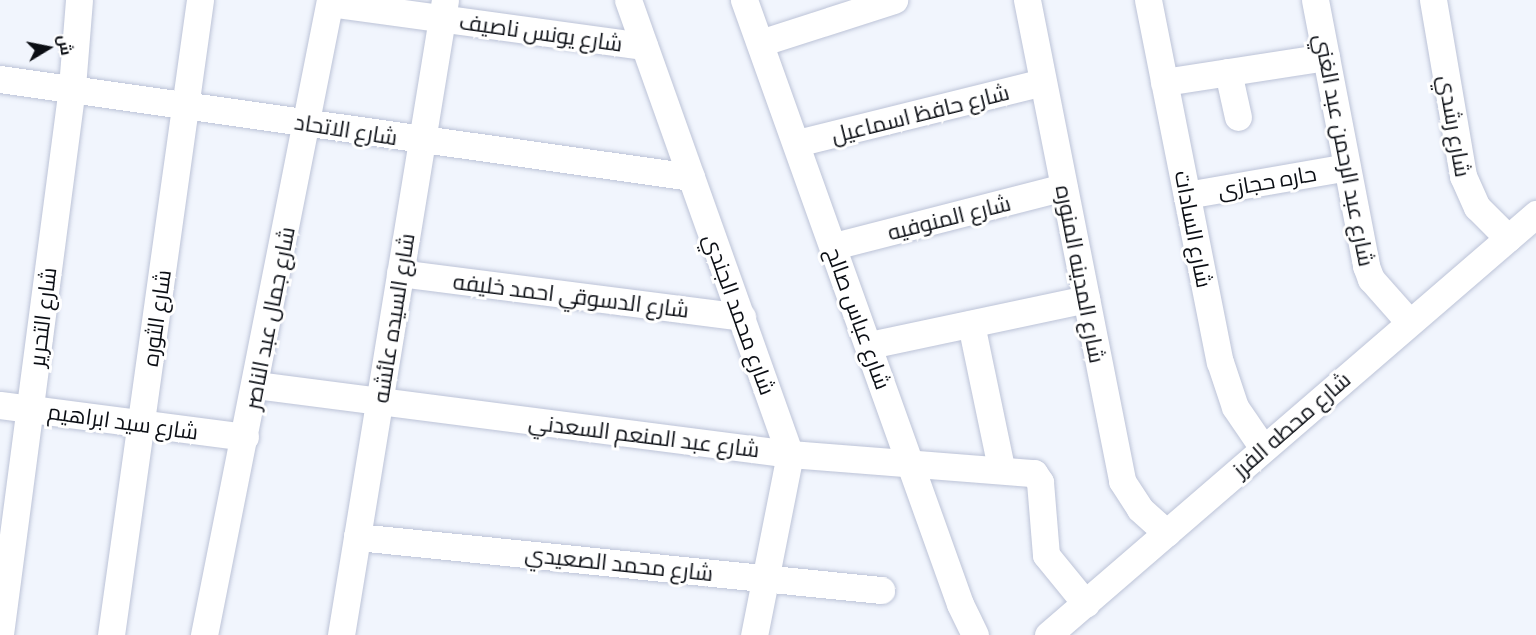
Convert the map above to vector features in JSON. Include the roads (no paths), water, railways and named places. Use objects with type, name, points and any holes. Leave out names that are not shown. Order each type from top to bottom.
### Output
[{"type":"street","name":"شارع التحرير","points":[[0,634],[72,87],[79,0]]},
{"type":"street","name":"شارع الثوره","points":[[111,635],[201,0]]},
{"type":"street","name":"شارع محمد الجندي","points":[[628,0],[790,454]]},
{"type":"street","name":"شارع عباس صالح","points":[[744,0],[870,345],[960,604],[975,635]]},
{"type":"street","points":[[760,43],[894,0]]},
{"type":"street","name":"شارع المدينه المنوره","points":[[1027,0],[1122,481],[1140,509],[1167,532]]},
{"type":"street","name":"شارع السادات","points":[[1148,0],[1227,387],[1247,428],[1263,448]]},
{"type":"street","name":"شارع عبد الرحمن عبد الغني","points":[[1316,0],[1366,266],[1371,279],[1409,322]]},
{"type":"street","name":"شارع رشدي","points":[[1433,0],[1463,176],[1477,207],[1508,238]]},
{"type":"street","name":"شارع يونس ناصيف","points":[[330,1],[443,9],[644,46]]},
{"type":"street","name":"شارع جمال عبد الناصر","points":[[204,635],[309,123],[330,1]]},
{"type":"street","name":"شارع السيده عائشه","points":[[341,635],[443,9]]},
{"type":"street","points":[[1164,82],[1326,57]]},
{"type":"street","points":[[1228,72],[1238,117]]},
{"type":"street","name":"شارع الاتحاد","points":[[0,79],[188,104],[422,141],[692,177]]},
{"type":"street","name":"شارع حافظ اسماعيل","points":[[796,143],[1043,82]]},
{"type":"street","name":"حاره حجازى","points":[[1187,195],[1347,167]]},
{"type":"street","name":"شارع المنوفيه","points":[[834,246],[1064,188]]},
{"type":"street","name":"شارع محطه الفرز","points":[[1048,635],[1536,214]]},
{"type":"street","name":"شارع الدسوقي احمد خليفه","points":[[400,273],[742,317]]},
{"type":"street","points":[[870,345],[1086,299]]},
{"type":"street","points":[[971,324],[1000,468]]},
{"type":"street","name":"شارع عبد المنعم السعدني","points":[[256,385],[790,454],[1000,468],[1034,473],[1040,483],[1046,555],[1086,604]]},
{"type":"street","name":"شارع سيد ابراهيم","points":[[0,405],[245,438]]},
{"type":"street","points":[[754,635],[790,454]]},
{"type":"street","name":"شارع محمد الصعيدي","points":[[357,537],[880,590]]}]
